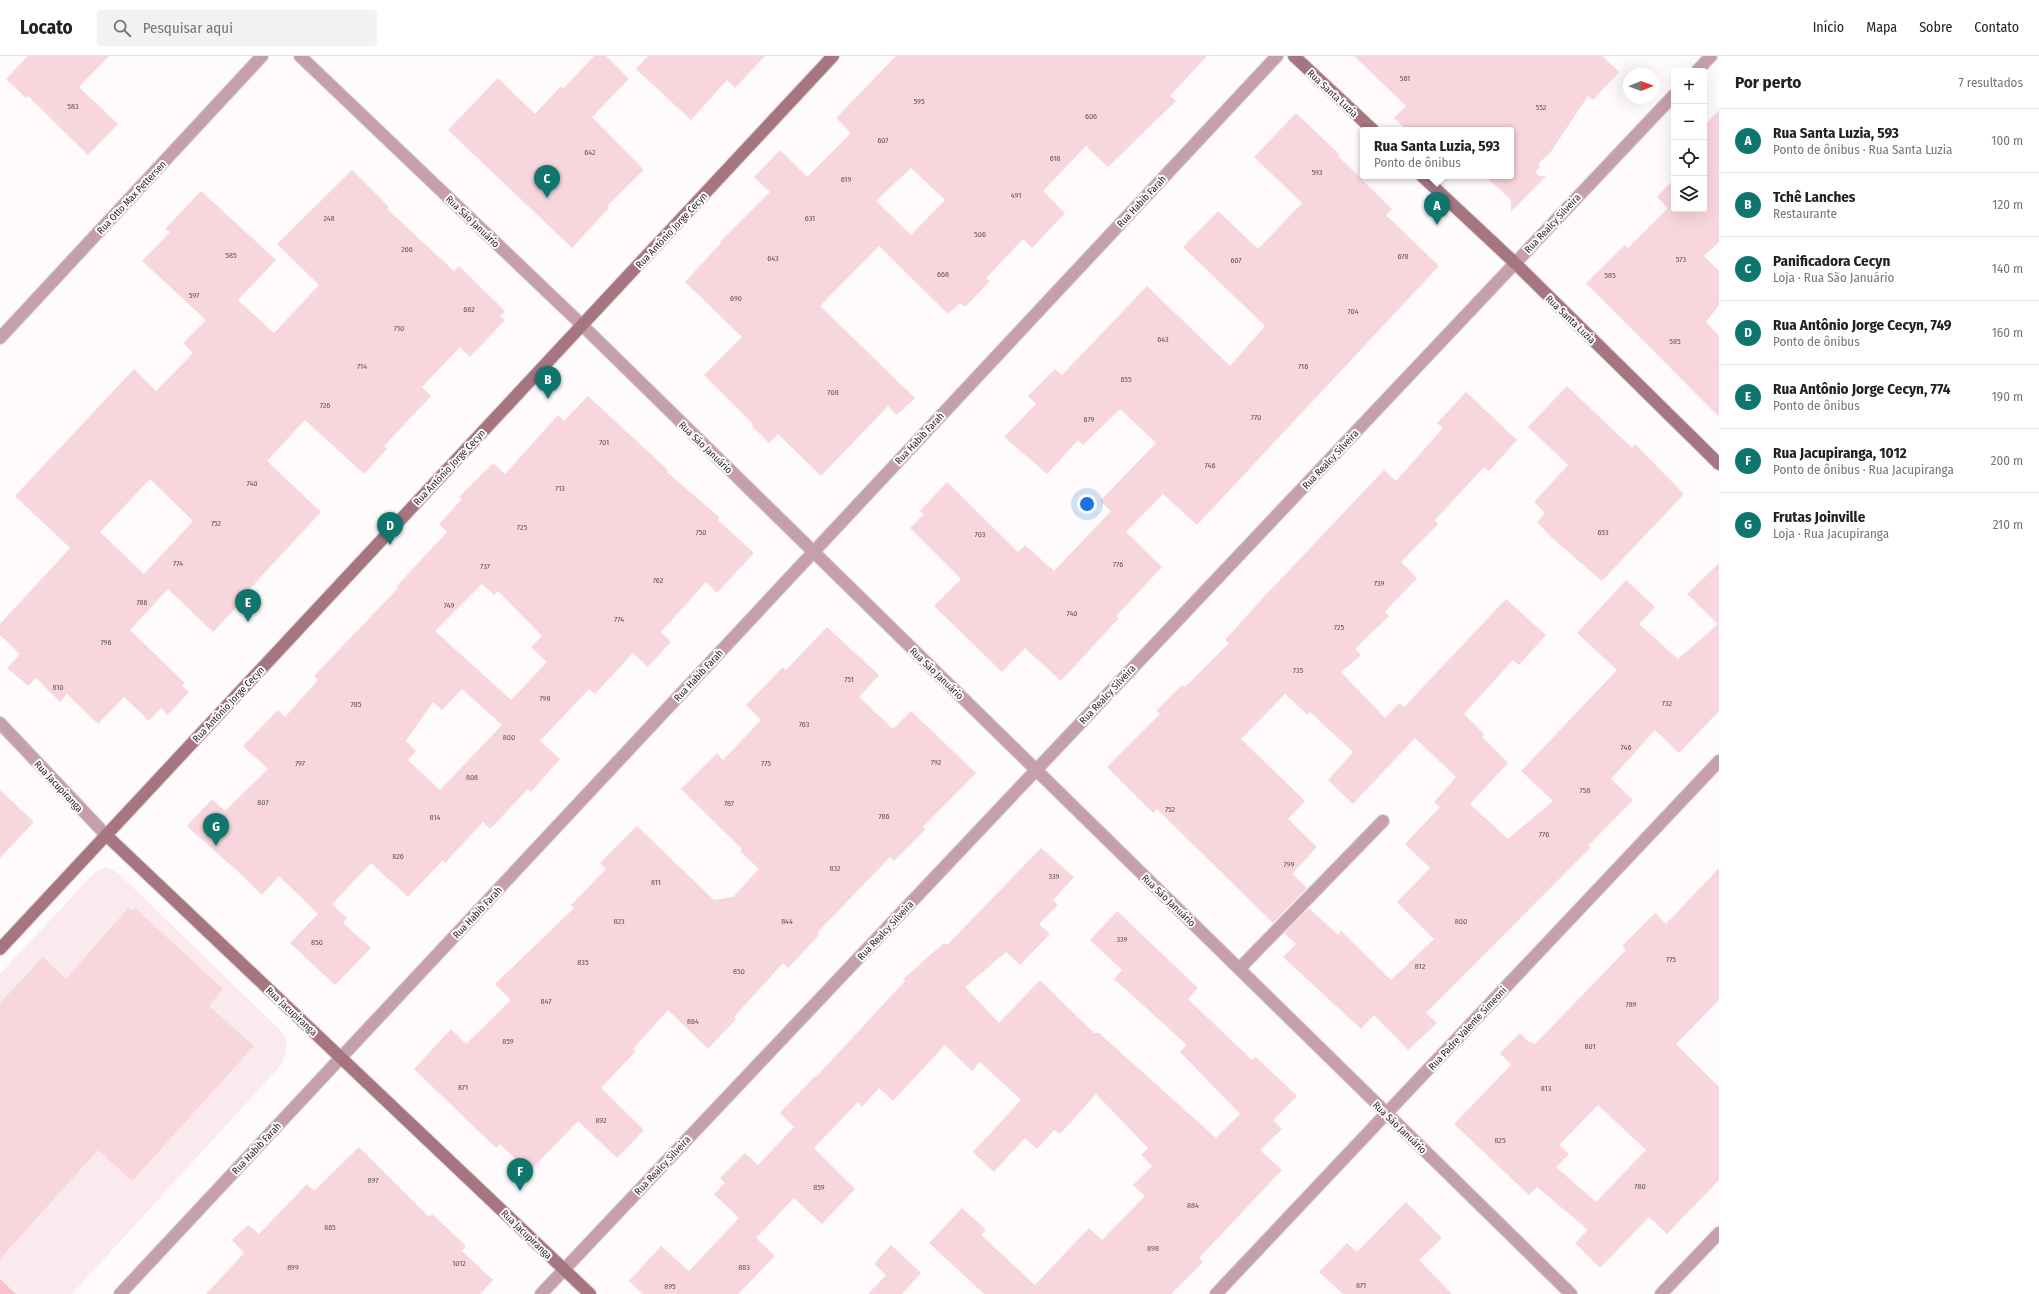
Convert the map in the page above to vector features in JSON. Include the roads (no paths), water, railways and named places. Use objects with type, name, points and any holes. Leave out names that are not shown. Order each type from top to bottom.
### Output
[{"type":"street","name":"Rua Otto Max Pettersen","points":[[0,338],[262,56]]},
{"type":"street","name":"Rua São Januário","points":[[300,56],[582,325],[1571,1294]]},
{"type":"street","name":"Rua Antônio Jorge Cecyn","points":[[0,949],[833,56]]},
{"type":"street","name":"Rua Habib Farah","points":[[120,1294],[1277,56]]},
{"type":"street","name":"Rua Santa Luzia","points":[[1294,56],[1370,127]]},
{"type":"street","points":[[1699,68],[1711,56]]},
{"type":"street","name":"Rua Realcy Silveira","points":[[541,1294],[1671,98]]},
{"type":"street","name":"Rua Santa Luzia","points":[[1425,179],[1515,263],[1719,464]]},
{"type":"street","name":"Rua Jacupiranga","points":[[0,723],[106,835],[590,1294]]},
{"type":"street","name":"Rua Padre Valente Simeoni","points":[[1216,1294],[1719,761]]},
{"type":"street","points":[[1240,969],[1383,821]]},
{"type":"street","points":[[1661,1294],[1719,1233]]},
{"type":"place","name":"Panificadora Cecyn","points":[[547,198]]},
{"type":"place","name":"Rua Santa Luzia, 593","points":[[1437,225]]},
{"type":"place","name":"Tchê Lanches","points":[[548,399]]},
{"type":"place","name":"Rua Antônio Jorge Cecyn, 749","points":[[390,545]]},
{"type":"place","name":"Rua Antônio Jorge Cecyn, 774","points":[[248,622]]},
{"type":"place","name":"Frutas Joinville","points":[[216,846]]},
{"type":"place","name":"Rua Jacupiranga, 1012","points":[[520,1191]]}]
